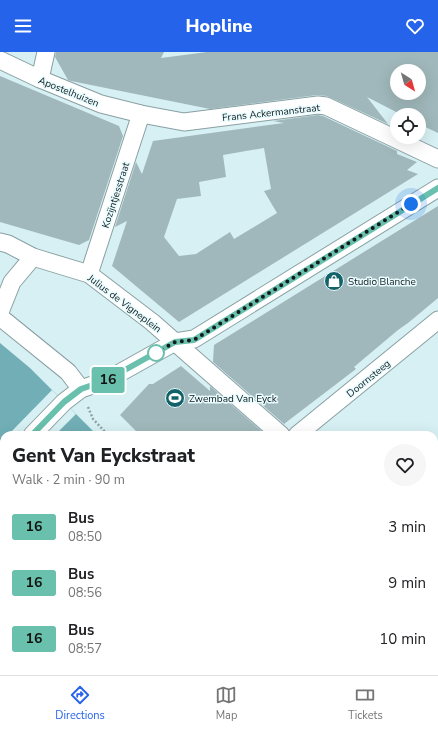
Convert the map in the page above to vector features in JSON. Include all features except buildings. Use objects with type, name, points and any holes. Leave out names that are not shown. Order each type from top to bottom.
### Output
[{"type":"street","points":[[40,79],[46,52]]},
{"type":"street","name":"Apostelhuizen","points":[[0,60],[40,79],[101,104],[141,114]]},
{"type":"street","name":"Frans Ackermanstraat","points":[[141,114],[184,122],[318,105],[326,106],[438,159]]},
{"type":"street","name":"Kozijntjesstraat","points":[[89,274],[141,114]]},
{"type":"street","points":[[36,431],[64,402],[81,389],[107,380],[175,342],[194,340],[438,188]]},
{"type":"street","name":"Julius de Vigneplein","points":[[0,242],[8,244],[33,257],[89,274],[152,322],[277,431]]},
{"type":"street","points":[[0,312],[12,282],[33,257]]},
{"type":"street","points":[[0,317],[68,372],[81,389]]},
{"type":"street","name":"Doornsteeg","points":[[302,431],[438,320]]},
{"type":"path","points":[[81,389],[93,420],[104,431]]},
{"type":"shaded area","points":[[0,343],[30,368],[93,431],[0,431]]},
{"type":"pier","points":[[52,390],[76,414],[59,431],[12,431]]},
{"type":"bus line","name":"16","points":[[36,431],[64,402],[81,389],[107,380],[175,342],[194,340],[438,188]]},
{"type":"place","name":"Studio Blanche","points":[[334,281]]},
{"type":"place","name":"Zwembad Van Eyck","points":[[175,398]]},
{"type":"route","points":[[156,353],[175,342],[194,340],[411,204]]}]
